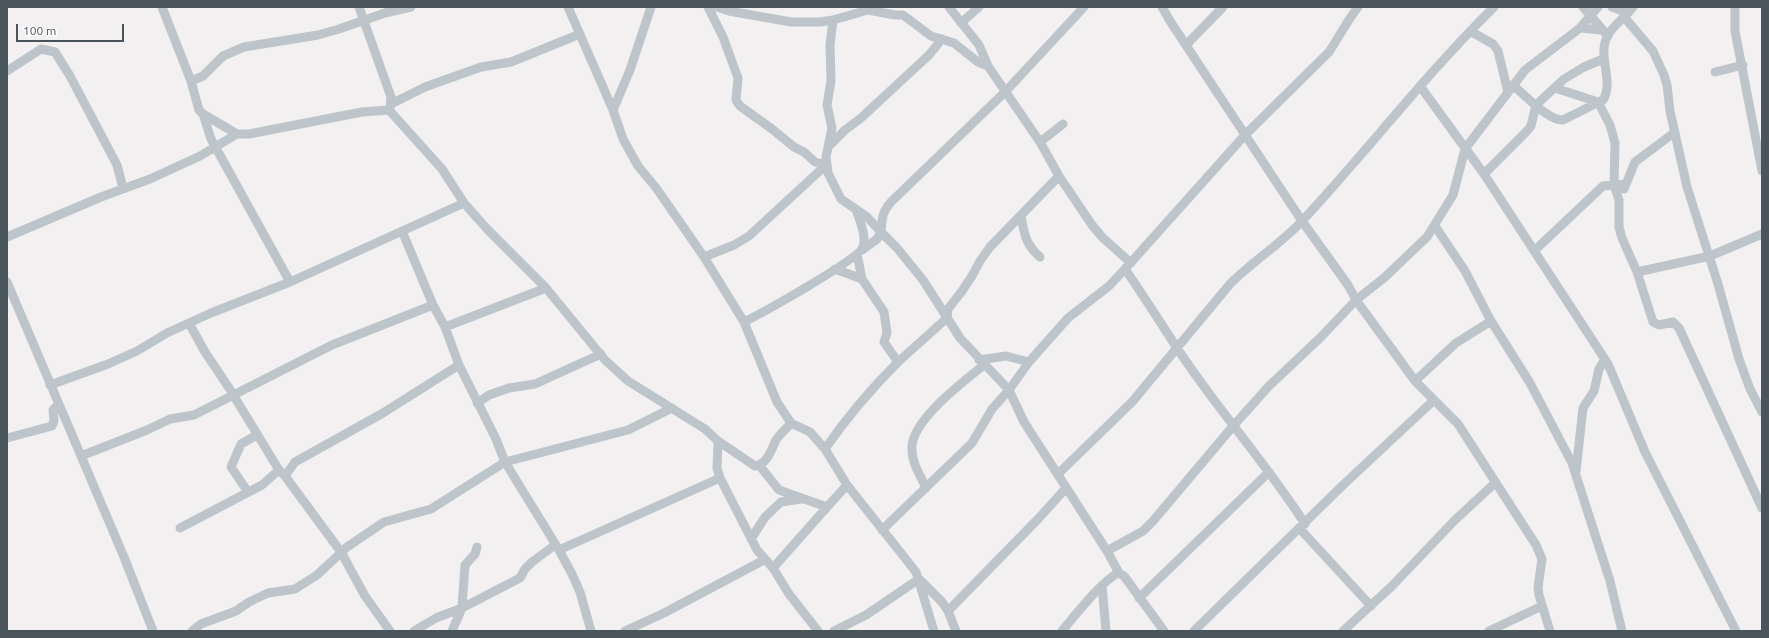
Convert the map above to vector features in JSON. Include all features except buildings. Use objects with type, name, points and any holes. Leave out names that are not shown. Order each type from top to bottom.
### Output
[{"type":"street","points":[[162,7],[191,81],[197,104],[203,114],[211,139],[290,282]]},
{"type":"street","points":[[359,7],[389,90],[390,107],[442,169],[464,203],[487,229],[546,288],[601,354],[628,381],[705,429],[718,441],[755,466],[759,465],[769,457],[776,440],[791,424]]},
{"type":"street","points":[[191,81],[203,76],[223,56],[244,47],[318,34],[385,12],[411,7]]},
{"type":"street","points":[[568,7],[613,110],[623,140],[638,166],[657,190],[704,257],[744,322],[777,402],[791,424],[810,432],[825,449],[847,484],[882,530],[909,561],[919,579],[934,631]]},
{"type":"street","points":[[613,110],[630,70],[651,7]]},
{"type":"street","points":[[708,7],[723,37],[738,78],[736,100],[740,106],[772,129],[781,138],[804,152],[815,162],[826,165]]},
{"type":"street","points":[[717,7],[729,11],[791,22],[833,20],[867,8],[895,15],[903,15],[931,36],[954,44],[978,62],[988,66]]},
{"type":"street","points":[[949,7],[979,45],[988,66],[1040,142],[1059,176],[1092,225],[1128,266],[1177,348],[1269,472],[1302,526],[1371,606]]},
{"type":"street","points":[[961,23],[979,7]]},
{"type":"street","points":[[744,322],[791,297],[836,269],[872,243],[881,232],[884,210],[891,202],[1005,92],[1084,7]]},
{"type":"street","points":[[1162,7],[1302,221],[1348,285],[1356,300],[1415,381],[1458,424],[1536,545],[1542,559],[1538,587],[1550,631]]},
{"type":"street","points":[[1186,44],[1223,7]]},
{"type":"street","points":[[882,530],[972,443],[992,408],[1009,390],[1029,362],[1068,318],[1109,286],[1245,135],[1329,52],[1358,7]]},
{"type":"street","points":[[1058,474],[1132,402],[1216,300],[1242,271],[1302,221],[1420,86],[1494,7]]},
{"type":"street","points":[[1470,31],[1493,44],[1498,51],[1510,88],[1559,121],[1598,102],[1606,95],[1607,87],[1604,59],[1605,33],[1583,7]]},
{"type":"street","points":[[1107,551],[1143,531],[1269,386],[1321,337],[1356,300],[1418,248],[1435,226],[1456,189],[1465,149],[1510,88],[1526,70],[1580,28],[1598,7]]},
{"type":"street","points":[[1612,7],[1629,12],[1653,51],[1664,75],[1667,85],[1670,111],[1687,187],[1710,256],[1739,359],[1750,389],[1762,412]]},
{"type":"street","points":[[1737,8],[1735,31],[1743,65],[1762,171]]},
{"type":"street","points":[[1605,33],[1629,12]]},
{"type":"street","points":[[833,20],[830,45],[831,81],[827,105],[832,128],[830,145],[826,157],[826,165],[828,173],[841,200],[867,217],[897,248],[923,280],[960,338],[1009,390],[1024,422],[1107,551],[1119,573],[1124,576],[1164,631]]},
{"type":"street","points":[[1580,28],[1605,33]]},
{"type":"street","points":[[203,114],[237,134],[249,134],[390,107],[425,87],[481,67],[511,62],[580,34]]},
{"type":"street","points":[[830,145],[929,55],[942,39]]},
{"type":"street","points":[[7,72],[41,49],[55,52],[70,76],[114,159],[123,188]]},
{"type":"street","points":[[1484,174],[1527,131],[1531,126],[1536,105],[1564,78],[1604,59]]},
{"type":"street","points":[[1715,72],[1743,65]]},
{"type":"street","points":[[1420,86],[1484,174],[1611,371],[1645,452],[1736,631]]},
{"type":"street","points":[[1555,88],[1598,102],[1610,125],[1615,143],[1614,185],[1619,200],[1619,227],[1622,238],[1637,272],[1653,322],[1658,325],[1673,322],[1679,328],[1762,508]]},
{"type":"street","points":[[1040,142],[1063,124]]},
{"type":"street","points":[[1619,200],[1635,162],[1675,132]]},
{"type":"street","points":[[7,237],[123,188],[150,179],[215,147],[237,134]]},
{"type":"street","points":[[704,257],[734,245],[749,236],[826,165]]},
{"type":"street","points":[[825,449],[848,417],[874,386],[898,362],[947,318],[948,309],[972,276],[990,247],[1059,176]]},
{"type":"street","points":[[1534,251],[1568,221],[1600,188],[1607,185],[1626,184]]},
{"type":"street","points":[[50,385],[126,356],[190,323],[290,282],[464,203]]},
{"type":"street","points":[[856,209],[865,242],[860,252],[862,279],[884,312],[887,333],[884,342],[898,362]]},
{"type":"street","points":[[867,217],[882,216]]},
{"type":"street","points":[[1021,216],[1027,243],[1040,257]]},
{"type":"street","points":[[1435,226],[1465,271],[1491,321],[1533,388],[1572,463],[1610,581],[1618,609],[1622,631]]},
{"type":"street","points":[[402,231],[433,304],[445,327],[459,365],[496,439],[505,462],[557,548],[580,592],[591,631]]},
{"type":"street","points":[[1637,272],[1710,256],[1762,234]]},
{"type":"street","points":[[836,269],[862,279]]},
{"type":"street","points":[[7,282],[124,557],[153,631]]},
{"type":"street","points":[[445,327],[546,288]]},
{"type":"street","points":[[81,456],[147,430],[170,419],[194,415],[332,345],[433,304]]},
{"type":"street","points":[[1415,381],[1456,343],[1491,321]]},
{"type":"street","points":[[190,323],[214,367],[234,395],[257,435],[282,473],[341,552],[365,596],[390,631]]},
{"type":"street","points":[[477,402],[490,395],[509,388],[535,384],[601,354]]},
{"type":"street","points":[[926,488],[913,460],[911,448],[915,436],[932,411],[982,362],[1006,356],[1029,362]]},
{"type":"street","points":[[1576,475],[1583,408],[1594,391],[1599,369],[1604,361]]},
{"type":"street","points":[[180,528],[262,485],[282,473],[295,462],[383,413],[459,365]]},
{"type":"street","points":[[1194,631],[1434,400]]},
{"type":"street","points":[[7,438],[52,426],[54,421],[53,410],[59,404]]},
{"type":"street","points":[[192,631],[201,624],[236,611],[249,602],[268,594],[296,589],[317,575],[341,552],[384,522],[431,509],[505,462],[628,430],[672,408]]},
{"type":"street","points":[[248,492],[231,467],[241,444],[257,435]]},
{"type":"street","points":[[718,441],[717,468],[720,478],[751,539],[764,560],[773,568],[789,594],[818,631]]},
{"type":"street","points":[[759,465],[779,490],[781,502]]},
{"type":"street","points":[[1139,598],[1269,472]]},
{"type":"street","points":[[414,631],[436,618],[462,608],[520,578],[525,568],[532,562],[557,548],[720,478]]},
{"type":"street","points":[[1343,631],[1371,606],[1450,525],[1495,483]]},
{"type":"street","points":[[773,568],[847,484]]},
{"type":"street","points":[[948,611],[1039,518],[1066,488]]},
{"type":"street","points":[[779,490],[827,507]]},
{"type":"street","points":[[751,539],[765,517],[781,502],[803,499]]},
{"type":"street","points":[[452,631],[462,608],[465,564],[475,554],[477,547]]},
{"type":"street","points":[[625,631],[664,613],[764,560]]},
{"type":"street","points":[[1062,631],[1102,586],[1114,574],[1119,573]]},
{"type":"street","points":[[919,579],[942,602],[948,611],[949,617],[956,631]]},
{"type":"street","points":[[834,631],[871,611],[919,579]]},
{"type":"street","points":[[1102,586],[1106,631]]},
{"type":"street","points":[[1489,631],[1542,606]]}]
